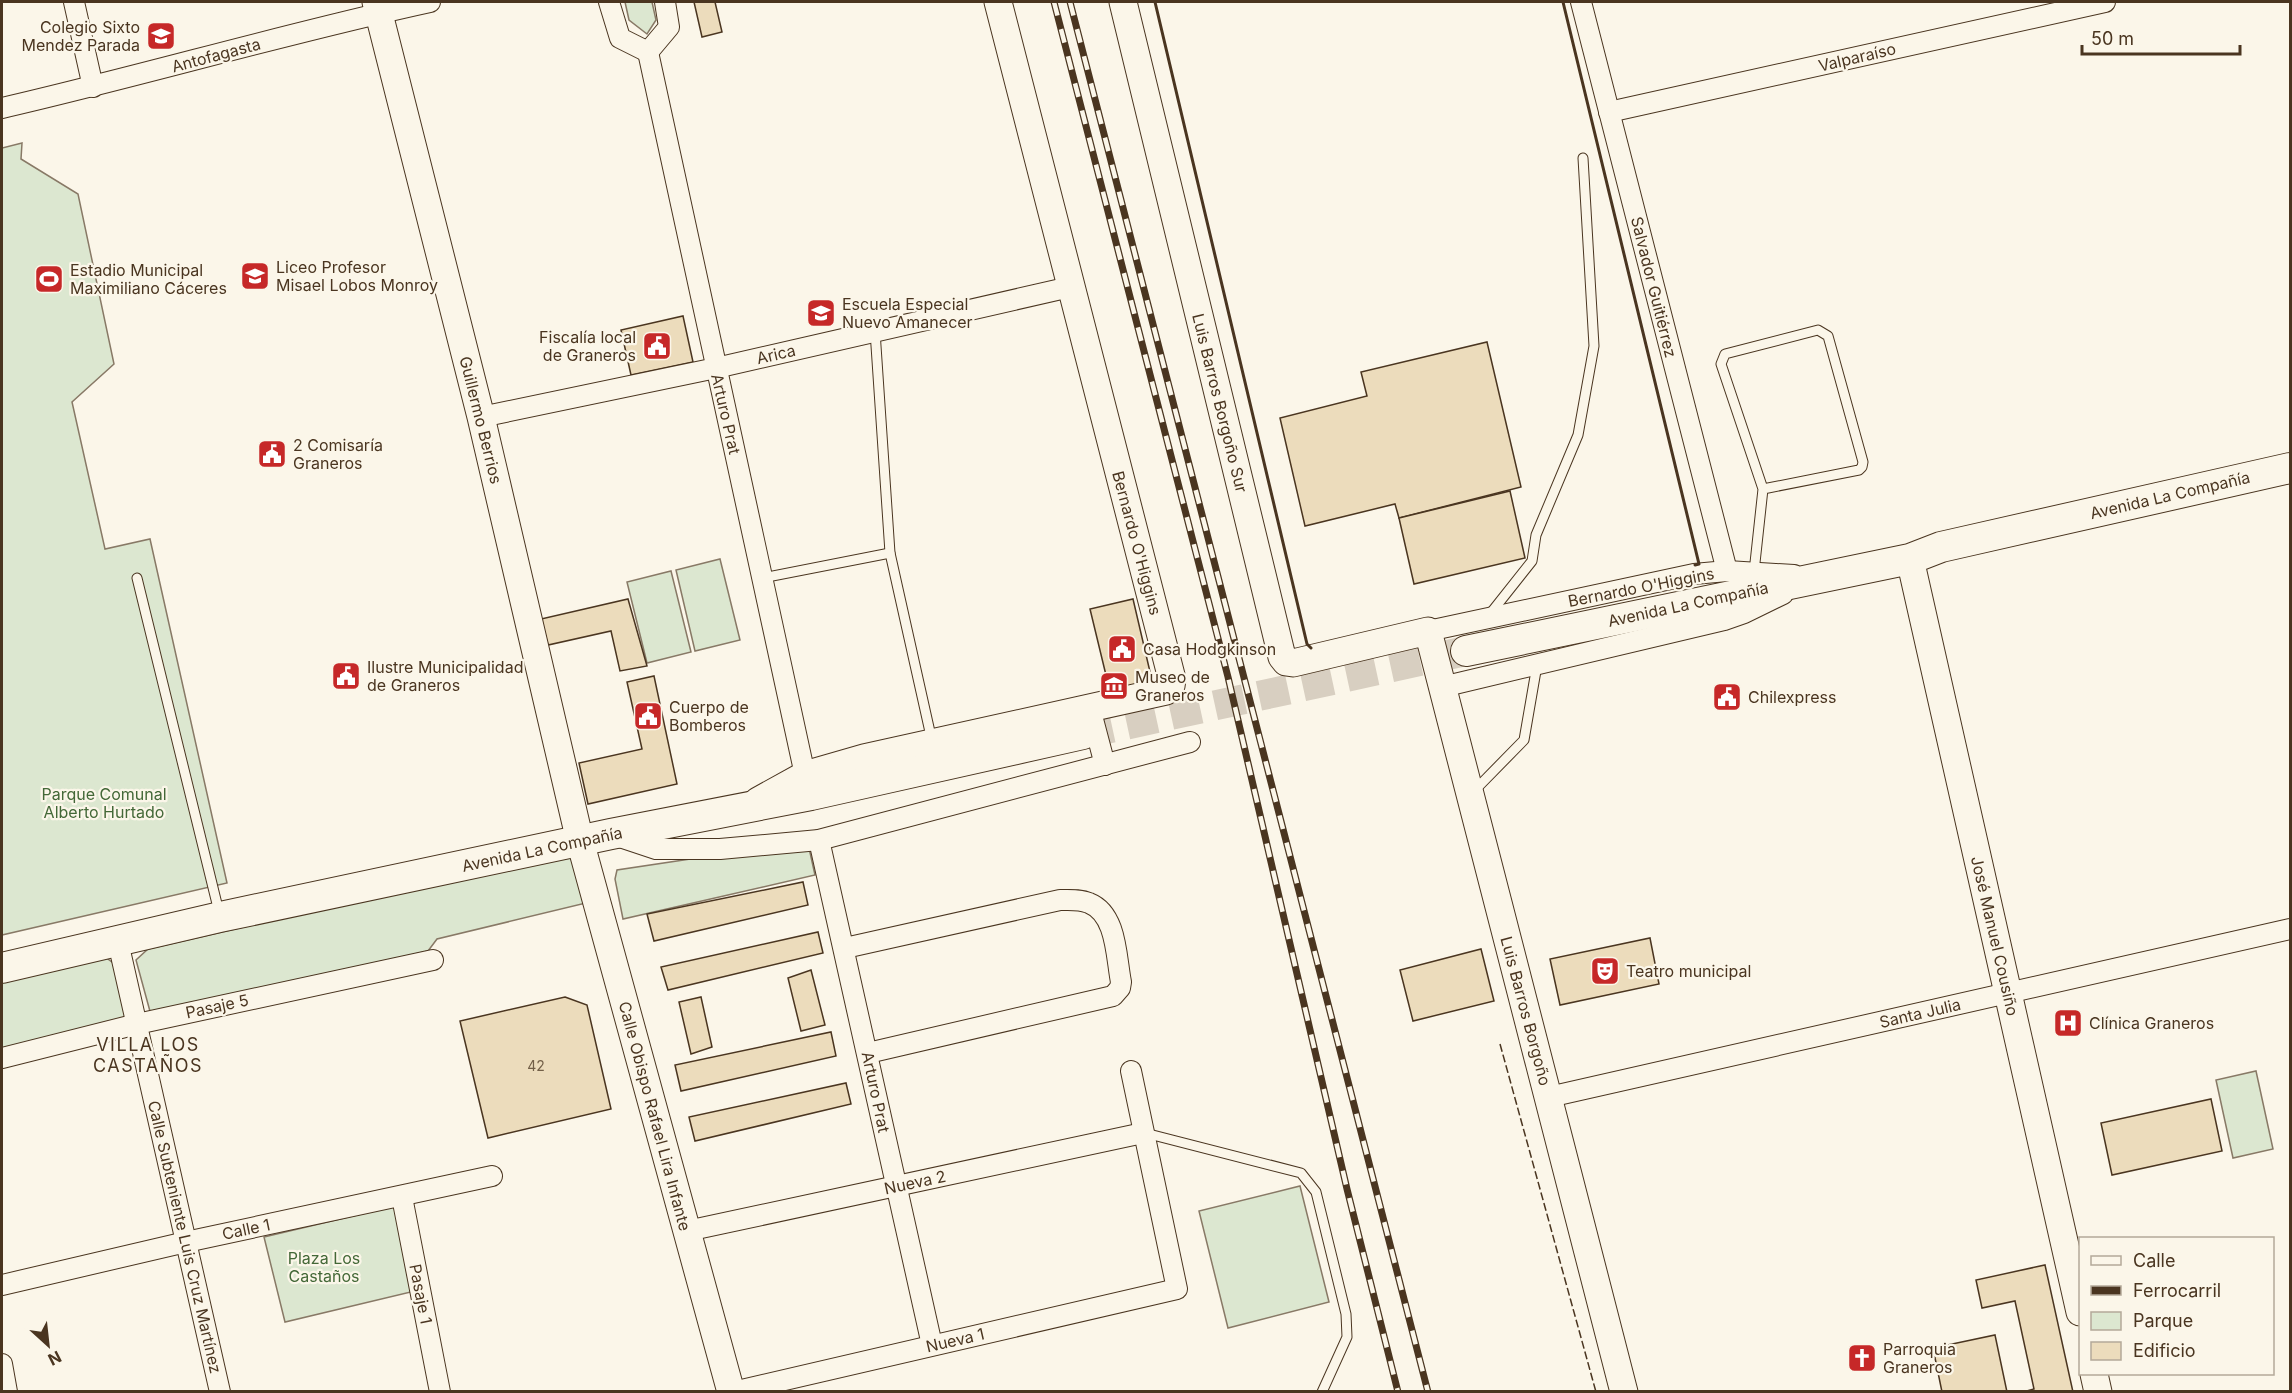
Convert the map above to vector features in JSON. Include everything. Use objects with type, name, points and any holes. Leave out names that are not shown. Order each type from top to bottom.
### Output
[{"type":"main road","name":"Avenida La Compañía","points":[[1466,651],[1910,559],[1941,547],[2290,468]]},
{"type":"main road","name":"Avenida La Compañía","points":[[1910,559],[1946,566],[2290,489]]},
{"type":"main road","name":"Avenida La Compañía","points":[[2,968],[220,917],[611,834],[811,795],[1087,721]]},
{"type":"street","points":[[74,2],[93,87]]},
{"type":"street","name":"Antofagasta","points":[[2,108],[93,87],[378,7],[430,2]]},
{"type":"street","points":[[609,2],[620,38],[648,52],[669,27],[664,2]]},
{"type":"street","name":"Bernardo O'Higgins","points":[[744,808],[805,775],[864,758],[933,742],[1087,721],[1166,691],[1172,686],[998,2]]},
{"type":"street","name":"Luis Barros Borgoño Sur","points":[[1123,2],[1282,657],[1286,662],[1293,663],[1428,631]]},
{"type":"street","name":"Salvador Guitiérrez","points":[[1581,2],[1727,571]]},
{"type":"street","name":"Valparaíso","points":[[1609,112],[2077,5],[2105,2]]},
{"type":"street","name":"Guillermo Berrios","points":[[378,7],[481,417],[580,841]]},
{"type":"street","name":"Arturo Prat","points":[[648,52],[805,775]]},
{"type":"street","name":"Arica","points":[[481,417],[716,368],[1070,287]]},
{"type":"street","name":"José Manuel Cousiño","points":[[1910,559],[2079,1308]]},
{"type":"street","name":"Bernardo O'Higgins","points":[[1428,631],[1694,574],[1727,571],[1821,576]]},
{"type":"street","points":[[1442,687],[1724,620],[1744,614],[1821,576]]},
{"type":"street","name":"Luis Barros Borgoño","points":[[1428,631],[1624,1392]]},
{"type":"street","points":[[1087,721],[1105,765]]},
{"type":"street","points":[[611,834],[656,849],[720,849],[819,840],[1190,742]]},
{"type":"street","name":"Arturo Prat","points":[[819,840],[932,1345]]},
{"type":"street","name":"Calle Obispo Rafael Lira Infante","points":[[580,841],[732,1392]]},
{"type":"street","points":[[845,948],[1060,900],[1088,903],[1104,914],[1110,924],[1121,982],[1120,988],[1113,996],[868,1053]]},
{"type":"street","name":"Santa Julia","points":[[1549,1097],[2290,929]]},
{"type":"street","name":"Calle Subteniente Luis Cruz Martínez","points":[[118,942],[220,1392]]},
{"type":"street","name":"Pasaje 5","points":[[2,1058],[137,1024],[434,960]]},
{"type":"street","points":[[1131,1071],[1143,1133]]},
{"type":"street","name":"Nueva 2","points":[[687,1232],[1143,1133]]},
{"type":"street","name":"Nueva 1","points":[[732,1392],[1177,1289],[1143,1133]]},
{"type":"street","name":"Calle 1","points":[[2,1285],[186,1242],[492,1176]]},
{"type":"street","name":"Pasaje 1","points":[[402,1197],[440,1392]]},
{"type":"street","points":[[2,1364],[7,1392]]},
{"type":"street","points":[[2094,1375],[2098,1392]]},
{"type":"lane","points":[[1487,618],[1532,561],[1536,535],[1578,435],[1594,346],[1583,158]]},
{"type":"lane","points":[[1755,572],[1763,489],[1721,364],[1725,354],[1818,330],[1828,336],[1863,462],[1862,467],[1859,470],[1763,489]]},
{"type":"lane","points":[[875,332],[890,553],[933,742]]},
{"type":"lane","points":[[762,578],[890,553]]},
{"type":"lane","points":[[137,578],[220,917]]},
{"type":"lane","points":[[1470,795],[1524,740],[1537,665]]},
{"type":"lane","points":[[1143,1133],[1301,1173],[1316,1192],[1346,1314],[1347,1337],[1322,1392]]},
{"type":"green space","points":[[625,2],[652,2],[656,20],[647,34],[629,20]]},
{"type":"green space","name":"Parque Comunal Alberto Hurtado","points":[[22,143],[21,159],[78,194],[114,364],[72,402],[105,549],[150,539],[227,883],[2,935],[2,148]]},
{"type":"green space","points":[[720,559],[740,640],[695,651],[676,570]]},
{"type":"green space","points":[[671,571],[691,652],[647,663],[627,582]]},
{"type":"green space","points":[[809,848],[815,875],[623,919],[615,879],[617,870],[717,855]]},
{"type":"green space","points":[[572,852],[586,903],[437,939],[428,951],[151,1015],[136,960],[148,949]]},
{"type":"green space","points":[[101,954],[120,968],[132,1019],[2,1050],[2,978]]},
{"type":"green space","points":[[2256,1071],[2273,1149],[2233,1158],[2216,1080]]},
{"type":"green space","points":[[1300,1186],[1329,1302],[1228,1328],[1199,1211]]},
{"type":"green space","name":"Plaza Los Castaños","points":[[395,1206],[415,1291],[285,1322],[264,1237]]},
{"type":"building","points":[[694,2],[715,2],[722,32],[702,37]]},
{"type":"building","name":"Fiscalía local de Graneros","points":[[683,316],[693,362],[631,375],[621,330]]},
{"type":"building","points":[[1487,342],[1521,487],[1399,518],[1395,504],[1305,526],[1280,418],[1367,396],[1361,372]]},
{"type":"building","points":[[1510,491],[1525,558],[1414,584],[1399,518]]},
{"type":"building","points":[[628,599],[647,666],[620,671],[611,631],[548,645],[541,619]]},
{"type":"building","name":"Casa Hodgkinson","points":[[1133,599],[1154,689],[1112,700],[1090,609]]},
{"type":"building","name":"Cuerpo de Bomberos","points":[[654,676],[677,784],[588,804],[579,763],[642,749],[627,682]]},
{"type":"building","points":[[803,882],[808,905],[654,941],[647,914]]},
{"type":"building","points":[[818,932],[823,953],[668,990],[661,967]]},
{"type":"building","name":"Teatro municipal","points":[[1650,938],[1659,984],[1560,1005],[1550,959]]},
{"type":"building","points":[[1481,949],[1494,1001],[1413,1021],[1400,970]]},
{"type":"building","points":[[811,970],[825,1025],[801,1031],[788,978]]},
{"type":"building","points":[[565,997],[587,1005],[611,1109],[488,1138],[460,1021]]},
{"type":"building","points":[[701,997],[712,1047],[691,1054],[679,1002]]},
{"type":"building","points":[[831,1032],[836,1056],[681,1091],[675,1065]]},
{"type":"building","points":[[846,1083],[851,1104],[695,1141],[689,1117]]},
{"type":"building","points":[[2211,1099],[2222,1151],[2112,1175],[2101,1123]]},
{"type":"building","points":[[2045,1265],[2073,1392],[2023,1392],[2034,1389],[2015,1301],[1982,1308],[1976,1280]]},
{"type":"building","points":[[1995,1335],[2007,1392],[1942,1392],[1933,1348]]},
{"type":"tunnel","points":[[1083,734],[1466,651]]},
{"type":"railway","points":[[1054,2],[1228,677],[1347,1189],[1398,1392]]},
{"type":"railway","points":[[1070,2],[1428,1392]]},
{"type":"fence","points":[[1500,1044],[1596,1392]]},
{"type":"wall","points":[[1155,2],[1307,644],[1311,648]]},
{"type":"wall","points":[[1563,2],[1699,564],[1695,565]]},
{"type":"place","name":"Colegio Sixto Mendez Parada","points":[[161,36]]},
{"type":"place","name":"Liceo Profesor Misael Lobos Monroy","points":[[255,276]]},
{"type":"place","name":"Estadio Municipal Maximiliano Cáceres","points":[[49,279]]},
{"type":"place","name":"Escuela Especial Nuevo Amanecer","points":[[821,313]]},
{"type":"place","name":"Fiscalía local de Graneros","points":[[657,346]]},
{"type":"place","name":"2 Comisaría Graneros","points":[[272,454]]},
{"type":"place","name":"Casa Hodgkinson","points":[[1122,649]]},
{"type":"place","name":"Ilustre Municipalidad de Graneros","points":[[346,676]]},
{"type":"place","name":"Museo de Graneros","points":[[1114,686]]},
{"type":"place","name":"Chilexpress","points":[[1727,697]]},
{"type":"place","name":"Cuerpo de Bomberos","points":[[648,716]]},
{"type":"place","name":"Teatro municipal","points":[[1605,971]]},
{"type":"place","name":"Clínica Graneros","points":[[2068,1023]]},
{"type":"place","name":"Parroquia Graneros","points":[[1862,1358]]},
{"type":"district","name":"VILLA LOS CASTAÑOS","points":[[148,1054]]}]
